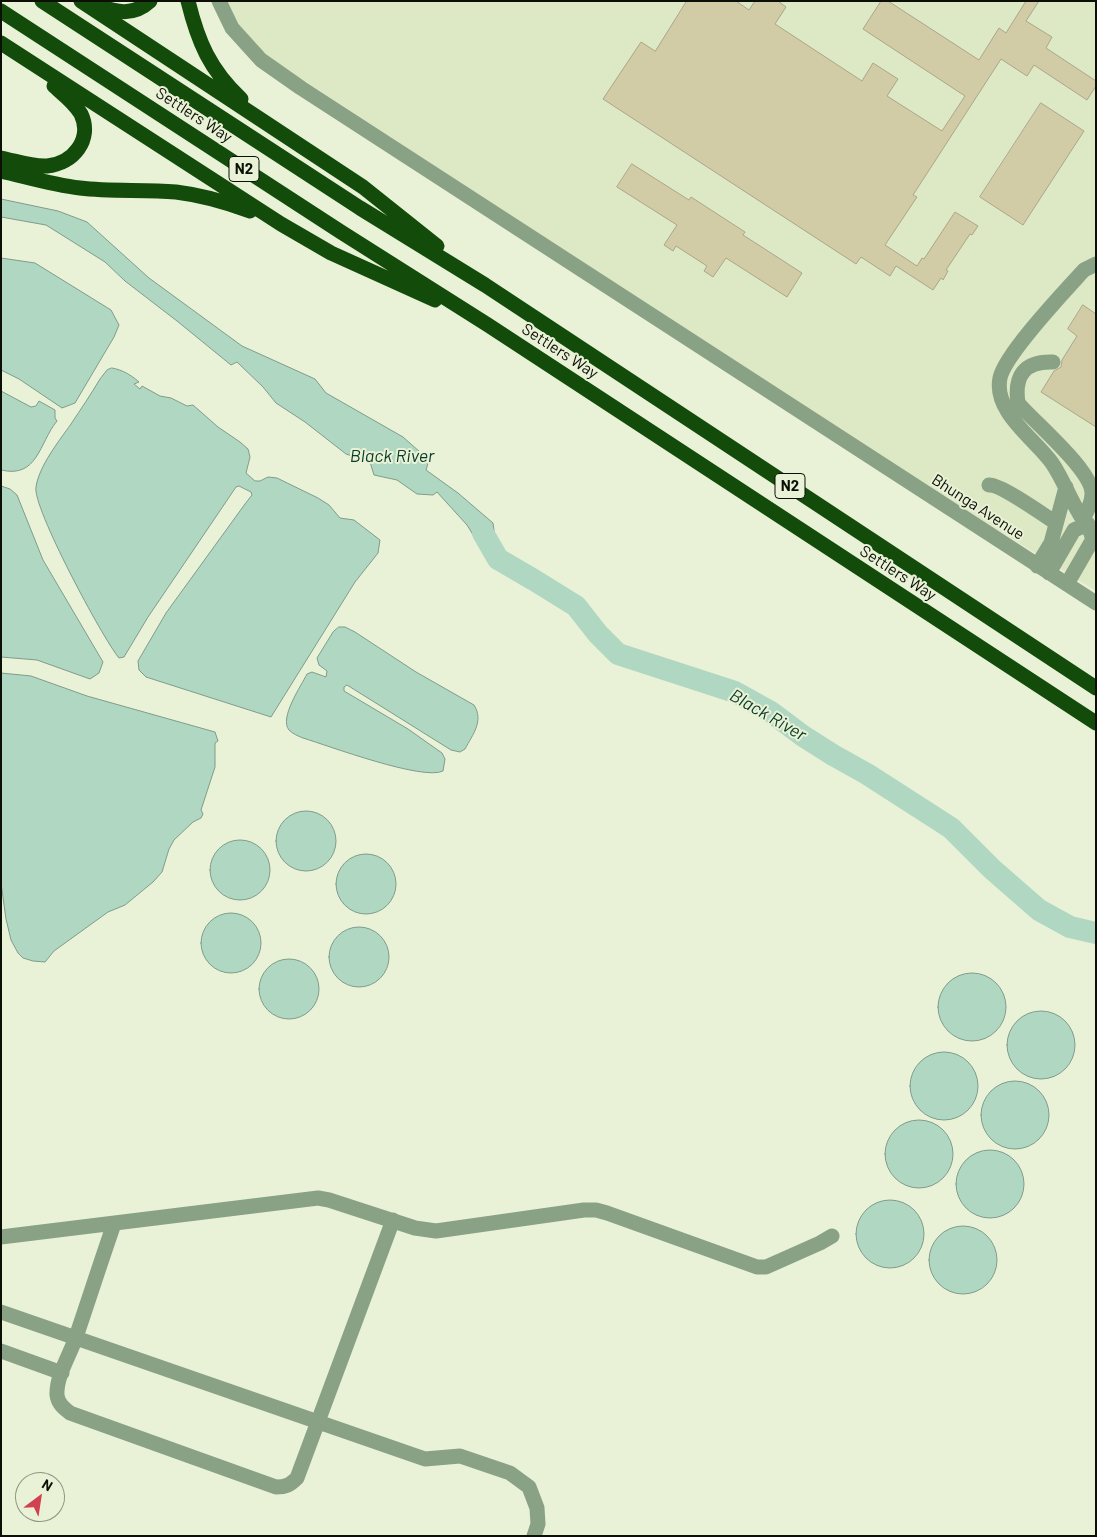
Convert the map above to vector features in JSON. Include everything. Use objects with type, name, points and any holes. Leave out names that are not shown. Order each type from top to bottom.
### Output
[{"type":"highway","name":"Settlers Way","points":[[42,1],[360,208],[485,285],[1096,688]]},
{"type":"highway","points":[[83,1],[364,187],[485,285]]},
{"type":"highway","points":[[83,1],[110,10],[127,12],[140,8],[150,1]]},
{"type":"highway","points":[[188,1],[198,37],[215,70],[232,90],[266,122]]},
{"type":"highway","name":"Settlers Way","points":[[1,11],[488,325],[1096,723]]},
{"type":"highway","points":[[1,43],[281,224],[331,253],[488,325]]},
{"type":"highway","points":[[1,158],[34,165],[47,166],[59,164],[76,152],[84,137],[83,121],[77,109],[62,93],[15,52]]},
{"type":"highway","points":[[1,171],[81,188],[170,192],[211,198],[281,224]]},
{"type":"lane","name":"Bhunga Avenue","points":[[218,1],[232,28],[260,60],[1096,603]]},
{"type":"lane","points":[[1067,584],[1093,539],[1052,463],[1013,419],[1002,398],[1000,377],[1007,361],[1028,335],[1084,270],[1096,264]]},
{"type":"lane","points":[[1043,570],[1074,530],[1085,522],[1092,492],[1087,479],[1055,441],[1018,403],[1019,378],[1027,367],[1036,363],[1053,362]]},
{"type":"lane","points":[[989,485],[1003,490],[1056,523]]},
{"type":"lane","points":[[1043,570],[1066,487]]},
{"type":"lane","points":[[1,1237],[318,1198],[415,1228],[436,1231],[596,1210],[757,1266],[766,1267],[832,1236]]},
{"type":"lane","points":[[114,1224],[57,1389],[57,1398],[60,1405],[70,1413],[276,1487],[284,1487],[297,1478],[393,1220]]},
{"type":"lane","points":[[1,1312],[424,1459],[460,1456],[510,1473],[529,1487],[537,1508],[538,1524],[534,1536]]},
{"type":"lane","points":[[1,1351],[62,1373]]},
{"type":"shaded area","points":[[224,1],[1096,1],[1096,591],[919,481],[254,48],[225,6]]},
{"type":"water","name":"Black River","points":[[1,199],[58,211],[87,222],[149,278],[242,346],[315,379],[326,393],[403,437],[429,460],[426,470],[458,493],[493,523],[498,559],[488,559],[467,525],[437,492],[433,495],[417,494],[397,480],[374,475],[370,462],[346,454],[305,422],[276,403],[263,387],[237,362],[231,365],[125,281],[105,262],[46,225],[1,217]]},
{"type":"water","points":[[1,258],[35,263],[111,310],[119,325],[114,337],[75,403],[62,408],[19,379],[1,370]]},
{"type":"water","points":[[112,368],[123,371],[133,377],[139,382],[134,384],[140,389],[142,386],[160,396],[171,398],[187,406],[193,405],[218,427],[240,442],[248,449],[250,457],[246,473],[255,481],[268,477],[277,478],[318,498],[329,505],[340,518],[354,520],[380,540],[378,553],[355,582],[271,717],[146,677],[139,670],[138,661],[166,613],[252,495],[251,492],[239,486],[236,487],[148,617],[124,657],[119,658],[111,646],[56,545],[38,499],[36,487],[38,479],[50,454],[100,379],[107,370]]},
{"type":"water","points":[[1,391],[31,407],[36,406],[39,401],[55,410],[57,421],[36,457],[23,469],[13,471],[1,470]]},
{"type":"water","points":[[1,486],[10,489],[17,495],[43,560],[103,662],[99,673],[90,679],[37,660],[1,657]]},
{"type":"water","points":[[339,627],[345,627],[355,632],[416,672],[474,705],[477,711],[478,722],[465,749],[460,752],[451,750],[347,685],[344,687],[344,691],[408,729],[442,753],[445,759],[443,771],[432,773],[397,767],[353,755],[303,738],[289,730],[287,718],[289,710],[307,674],[312,672],[326,677],[327,671],[319,665],[317,658],[333,632]]},
{"type":"water","points":[[1,673],[31,676],[87,696],[215,732],[218,741],[215,743],[215,767],[201,810],[203,814],[201,818],[193,822],[174,840],[169,849],[162,872],[125,905],[108,912],[54,951],[45,962],[23,958],[18,953],[11,940],[6,919],[1,883]]},
{"type":"water","points":[[300,811],[312,811],[323,816],[331,824],[336,835],[334,853],[323,866],[312,871],[300,871],[289,866],[281,858],[276,847],[276,835],[281,824],[289,816]]},
{"type":"water","points":[[240,840],[257,845],[265,853],[270,870],[265,887],[257,895],[240,900],[223,895],[215,887],[210,870],[215,853],[223,845]]},
{"type":"water","points":[[366,854],[383,859],[391,867],[396,884],[391,901],[383,909],[366,914],[349,909],[341,901],[336,884],[341,867],[349,859]]},
{"type":"water","points":[[231,913],[247,918],[252,922],[256,927],[261,943],[256,959],[252,964],[247,968],[231,973],[215,968],[210,964],[206,959],[201,943],[206,927],[210,922],[215,918]]},
{"type":"water","points":[[359,927],[375,932],[380,936],[384,941],[389,957],[384,973],[380,978],[375,982],[359,987],[343,982],[338,978],[334,973],[329,957],[334,941],[338,936],[343,932]]},
{"type":"water","points":[[289,959],[305,964],[310,968],[314,973],[319,989],[314,1005],[310,1010],[305,1014],[289,1019],[273,1014],[268,1010],[264,1005],[259,989],[264,973],[268,968],[273,964]]},
{"type":"water","points":[[972,973],[985,976],[996,983],[1003,994],[1006,1007],[1003,1020],[996,1031],[985,1038],[972,1041],[959,1038],[948,1031],[941,1020],[938,1007],[941,994],[948,983],[959,976]]},
{"type":"water","points":[[1041,1011],[1054,1014],[1065,1021],[1072,1032],[1075,1045],[1072,1058],[1065,1069],[1054,1076],[1041,1079],[1028,1076],[1017,1069],[1010,1058],[1007,1045],[1010,1032],[1017,1021],[1028,1014]]},
{"type":"water","points":[[944,1052],[957,1055],[968,1062],[975,1073],[978,1086],[975,1099],[968,1110],[957,1117],[944,1120],[931,1117],[920,1110],[913,1099],[910,1086],[913,1073],[920,1062],[931,1055]]},
{"type":"water","points":[[1015,1081],[1028,1084],[1039,1091],[1046,1102],[1049,1115],[1046,1128],[1039,1139],[1028,1146],[1015,1149],[1002,1146],[991,1139],[984,1128],[981,1115],[984,1102],[991,1091],[1002,1084]]},
{"type":"water","points":[[919,1120],[932,1123],[943,1130],[950,1141],[953,1154],[950,1167],[943,1178],[932,1185],[919,1188],[906,1185],[895,1178],[888,1167],[885,1154],[888,1141],[895,1130],[906,1123]]},
{"type":"water","points":[[990,1150],[1003,1153],[1014,1160],[1021,1171],[1024,1184],[1021,1197],[1014,1208],[1003,1215],[990,1218],[977,1215],[966,1208],[959,1197],[956,1184],[959,1171],[966,1160],[977,1153]]},
{"type":"water","points":[[890,1200],[903,1203],[914,1210],[921,1221],[924,1234],[921,1247],[914,1258],[903,1265],[890,1268],[877,1265],[866,1258],[859,1247],[856,1234],[859,1221],[866,1210],[877,1203]]},
{"type":"water","points":[[963,1226],[976,1229],[987,1236],[994,1247],[997,1260],[994,1273],[987,1284],[976,1291],[963,1294],[950,1291],[939,1284],[932,1273],[929,1260],[932,1247],[939,1236],[950,1229]]},
{"type":"building","points":[[687,1],[736,1],[749,10],[755,1],[778,1],[786,7],[775,24],[862,81],[873,63],[898,79],[887,96],[942,131],[965,96],[863,29],[881,1],[888,1],[979,60],[999,28],[1006,33],[1026,1],[1039,1],[1026,21],[1052,37],[1046,48],[1096,81],[1096,86],[1087,100],[1034,65],[1027,76],[1001,59],[913,195],[917,197],[885,245],[917,266],[922,258],[924,259],[955,212],[978,226],[972,235],[970,234],[946,270],[948,271],[943,280],[941,278],[933,290],[896,266],[890,276],[861,257],[856,264],[603,99],[641,42],[655,51]]},
{"type":"building","points":[[1041,103],[1084,131],[1023,225],[980,197]]},
{"type":"building","points":[[632,164],[689,200],[691,197],[745,232],[743,235],[802,273],[787,297],[726,258],[713,277],[704,271],[707,266],[676,246],[673,251],[664,245],[677,225],[617,187]]},
{"type":"building","points":[[1083,305],[1096,314],[1096,427],[1041,392],[1054,371],[1061,367],[1062,360],[1077,336],[1068,329]]},
{"type":"waterway","name":"Black River","points":[[483,533],[498,559],[576,606],[598,634],[618,654],[735,692],[771,712],[803,736],[867,774],[951,828],[992,869],[1039,910],[1070,927],[1096,933]]}]
